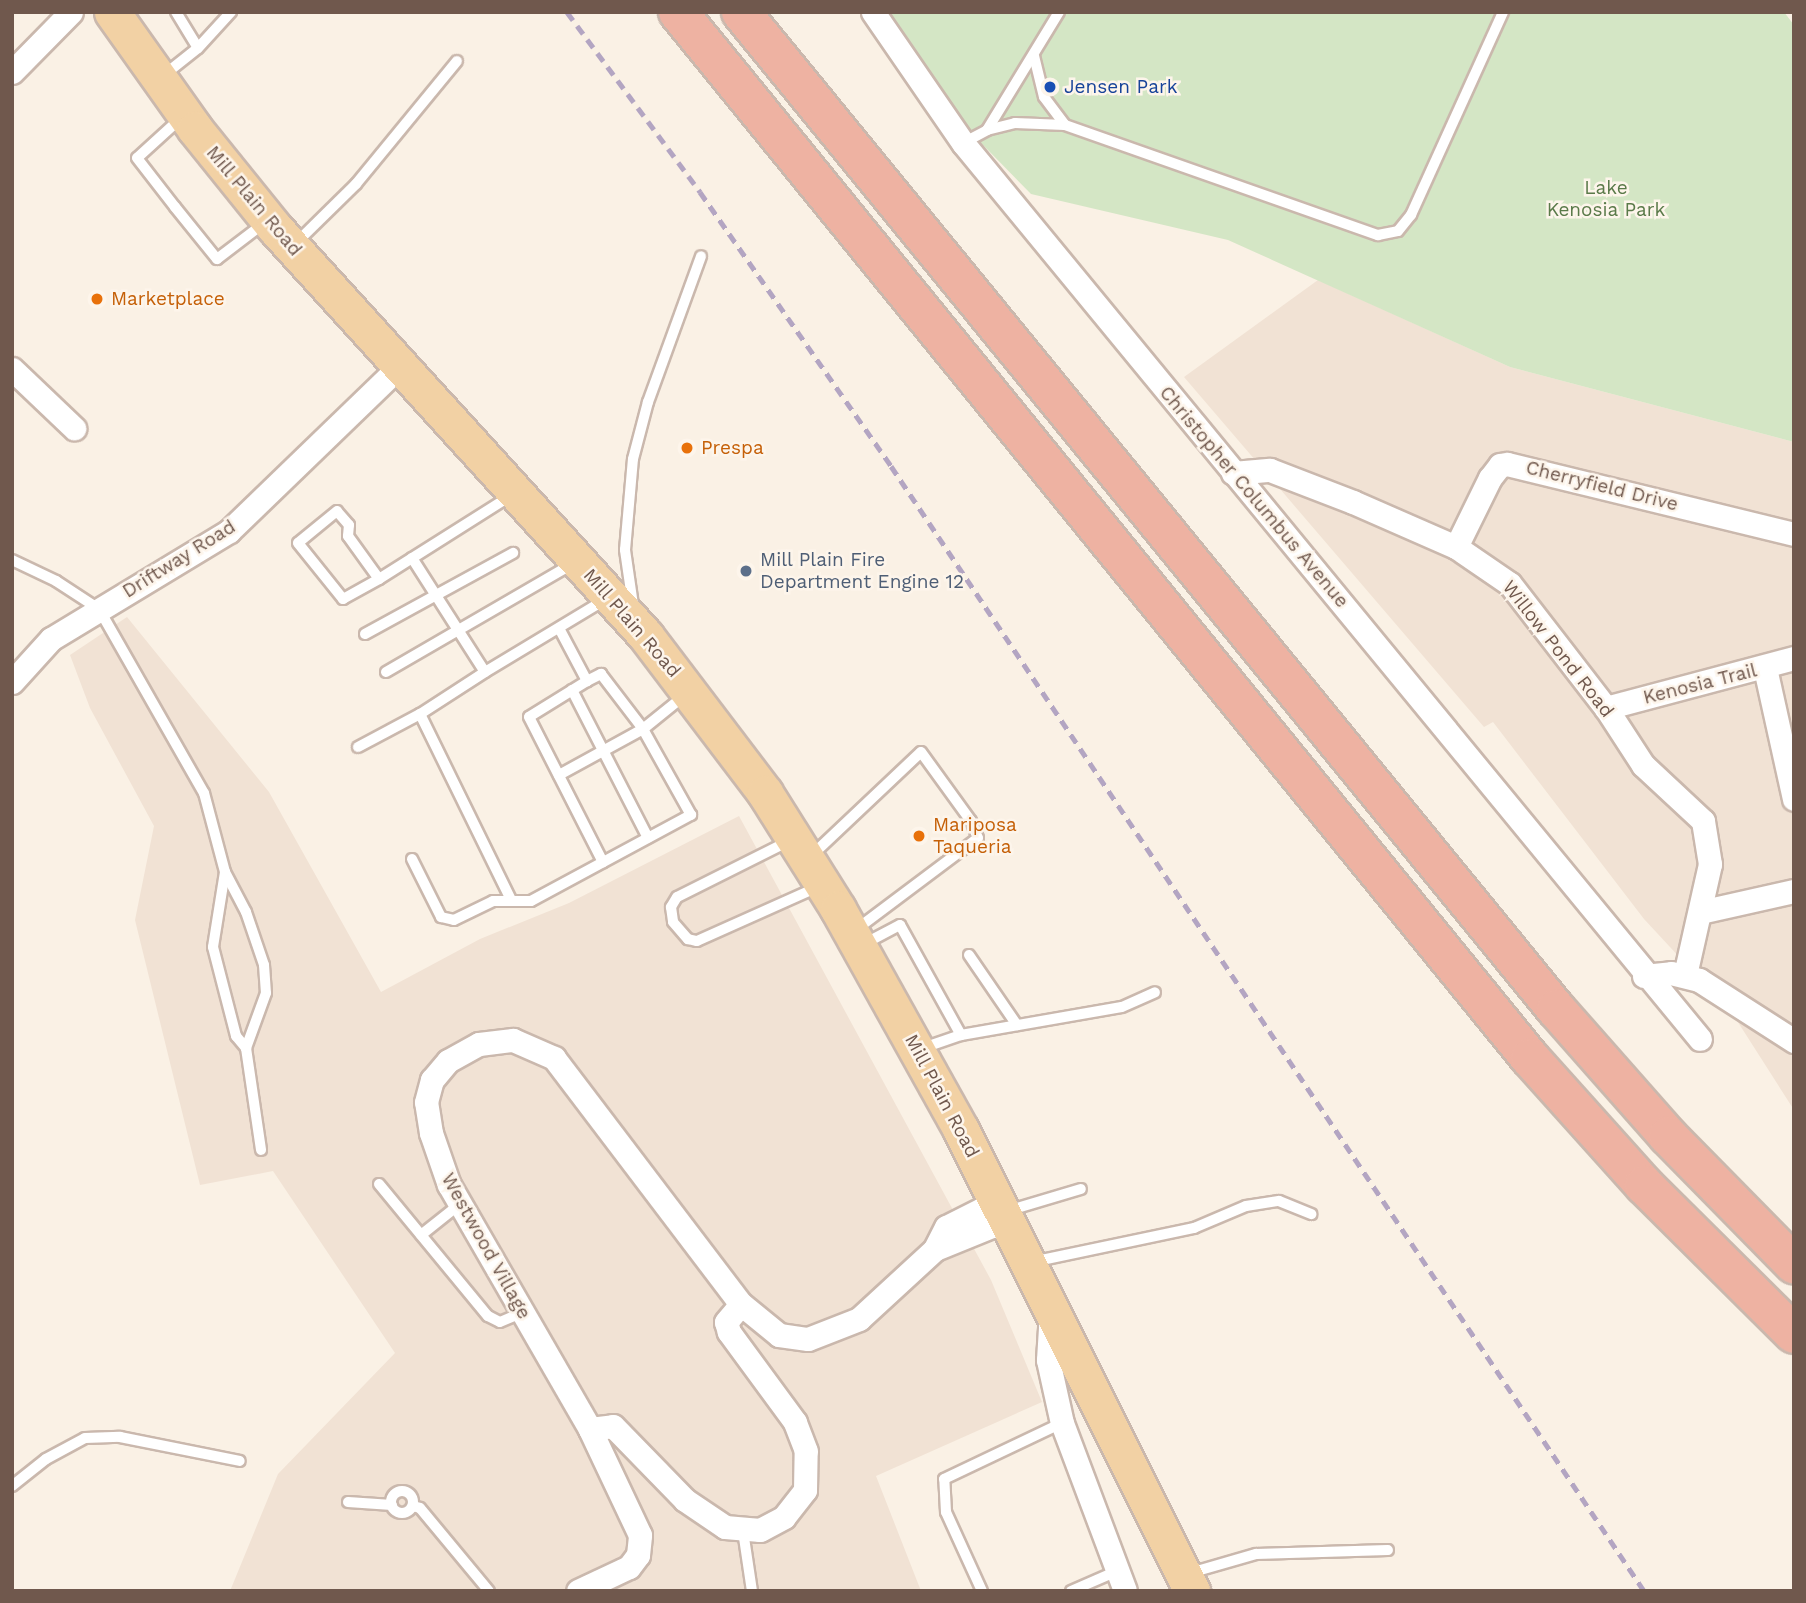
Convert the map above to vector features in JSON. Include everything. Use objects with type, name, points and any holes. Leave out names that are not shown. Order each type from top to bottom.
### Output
[{"type":"highway","points":[[678,12],[1537,1066],[1644,1185],[1794,1334]]},
{"type":"highway","points":[[741,12],[1556,1009],[1668,1136],[1794,1264]]},
{"type":"main road","name":"Mill Plain Road","points":[[113,12],[185,115],[291,247],[610,596],[691,690],[809,860],[918,1050],[1004,1212],[1188,1583]]},
{"type":"street","points":[[12,72],[71,12]]},
{"type":"street","name":"Christopher Columbus Avenue","points":[[873,12],[963,143],[1644,976],[1700,1039]]},
{"type":"street","name":"Driftway Road","points":[[12,682],[51,639],[229,531],[399,366]]},
{"type":"street","points":[[12,369],[74,428]]},
{"type":"street","name":"Cherryfield Drive","points":[[1455,547],[1490,478],[1500,465],[1507,464],[1794,534]]},
{"type":"street","name":"Willow Pond Road","points":[[1233,472],[1257,469],[1282,474],[1455,547],[1510,584],[1606,708],[1643,765],[1703,821],[1710,864],[1685,975]]},
{"type":"street","name":"Kenosia Trail","points":[[1606,708],[1765,668],[1794,657]]},
{"type":"street","points":[[1765,668],[1794,799]]},
{"type":"street","points":[[1700,912],[1794,891]]},
{"type":"street","points":[[1644,976],[1685,975],[1722,991],[1794,1041]]},
{"type":"street","name":"Westwood Village","points":[[578,1591],[624,1572],[635,1562],[640,1543],[633,1516],[590,1429],[460,1204],[436,1152],[427,1090],[448,1061],[470,1048],[513,1040],[535,1046],[570,1074],[741,1304],[779,1335],[818,1338],[859,1319],[935,1249],[992,1226],[1004,1212]]},
{"type":"street","points":[[590,1429],[613,1426],[697,1510],[743,1531],[768,1527],[793,1508],[804,1490],[808,1466],[795,1422],[729,1332],[726,1322],[741,1304]]},
{"type":"street","name":"Mill Plain Road","points":[[1051,1306],[1048,1360],[1062,1423],[1121,1581]]},
{"type":"lane","points":[[176,12],[198,48]]},
{"type":"lane","points":[[159,79],[198,48],[231,12]]},
{"type":"lane","points":[[987,130],[1059,12]]},
{"type":"lane","points":[[963,143],[987,130],[1026,122],[1065,125],[1378,235],[1398,231],[1411,215],[1503,12]]},
{"type":"lane","points":[[1034,56],[1044,97],[1065,125]]},
{"type":"lane","points":[[291,247],[356,184],[457,61]]},
{"type":"lane","points":[[185,115],[137,158],[218,259],[268,220]]},
{"type":"lane","points":[[646,636],[628,581],[625,519],[631,471],[648,402],[701,256]]},
{"type":"lane","points":[[379,579],[348,536],[349,525],[337,511],[298,542],[343,599],[379,579],[515,494]]},
{"type":"lane","points":[[365,634],[513,553]]},
{"type":"lane","points":[[412,558],[485,672]]},
{"type":"lane","points":[[12,561],[56,581],[99,609],[204,793],[225,872],[246,912],[264,965],[266,993],[246,1048],[261,1150]]},
{"type":"lane","points":[[386,672],[578,561]]},
{"type":"lane","points":[[358,747],[420,714],[485,672],[560,630],[610,596]]},
{"type":"lane","points":[[560,630],[587,681]]},
{"type":"lane","points":[[412,859],[441,917],[454,920],[493,901],[531,901],[691,815],[643,729],[601,674],[529,717],[603,862]]},
{"type":"lane","points":[[559,775],[643,729],[691,690]]},
{"type":"lane","points":[[572,691],[648,838]]},
{"type":"lane","points":[[420,714],[511,900]]},
{"type":"lane","points":[[809,860],[677,897],[671,907],[673,922],[688,939],[697,941],[809,860],[921,752],[978,838],[895,900],[856,939]]},
{"type":"lane","points":[[225,872],[213,947],[236,1036],[246,1048]]},
{"type":"lane","points":[[856,939],[900,925],[961,1035]]},
{"type":"lane","points":[[969,955],[1017,1025]]},
{"type":"lane","points":[[918,1050],[961,1035],[1122,1007],[1155,992]]},
{"type":"lane","points":[[379,1184],[488,1316],[499,1322],[524,1312]]},
{"type":"lane","points":[[1004,1212],[1081,1189]]},
{"type":"lane","points":[[1030,1263],[1064,1252],[1194,1228],[1246,1206],[1279,1201],[1311,1214]]},
{"type":"lane","points":[[421,1235],[460,1204]]},
{"type":"lane","points":[[982,1591],[946,1512],[944,1479],[1062,1423]]},
{"type":"lane","points":[[12,1486],[46,1459],[85,1438],[120,1437],[240,1461]]},
{"type":"lane","points":[[391,1505],[394,1494],[403,1491],[412,1496],[413,1506]]},
{"type":"lane","points":[[348,1502],[391,1505],[402,1513],[413,1506],[420,1508],[489,1591]]},
{"type":"lane","points":[[743,1531],[752,1591]]},
{"type":"lane","points":[[1188,1583],[1255,1554],[1388,1550]]},
{"type":"lane","points":[[1071,1591],[1121,1581]]},
{"type":"shaded area","points":[[1318,280],[1510,367],[1794,442],[1794,1110],[1734,1016],[1644,919],[1493,722],[1484,727],[1184,377]]},
{"type":"shaded area","points":[[127,617],[269,792],[381,992],[480,939],[569,903],[739,816],[991,1280],[1042,1402],[876,1476],[921,1591],[230,1591],[278,1474],[395,1353],[273,1171],[200,1185],[135,920],[154,826],[90,708],[70,655]]},
{"type":"green space","name":"Lake Kenosia Park","points":[[874,12],[1784,12],[1794,25],[1794,442],[1510,367],[1228,240],[1031,194],[942,103]]},
{"type":"railway","points":[[567,12],[700,192],[891,466],[1644,1591]]},
{"type":"place","name":"Jensen Park","points":[[1050,87]]},
{"type":"place","name":"Marketplace","points":[[97,299]]},
{"type":"place","name":"Prespa","points":[[687,448]]},
{"type":"place","name":"Mill Plain Fire Department Engine 12","points":[[746,571]]},
{"type":"place","name":"Mariposa Taqueria","points":[[919,836]]}]
